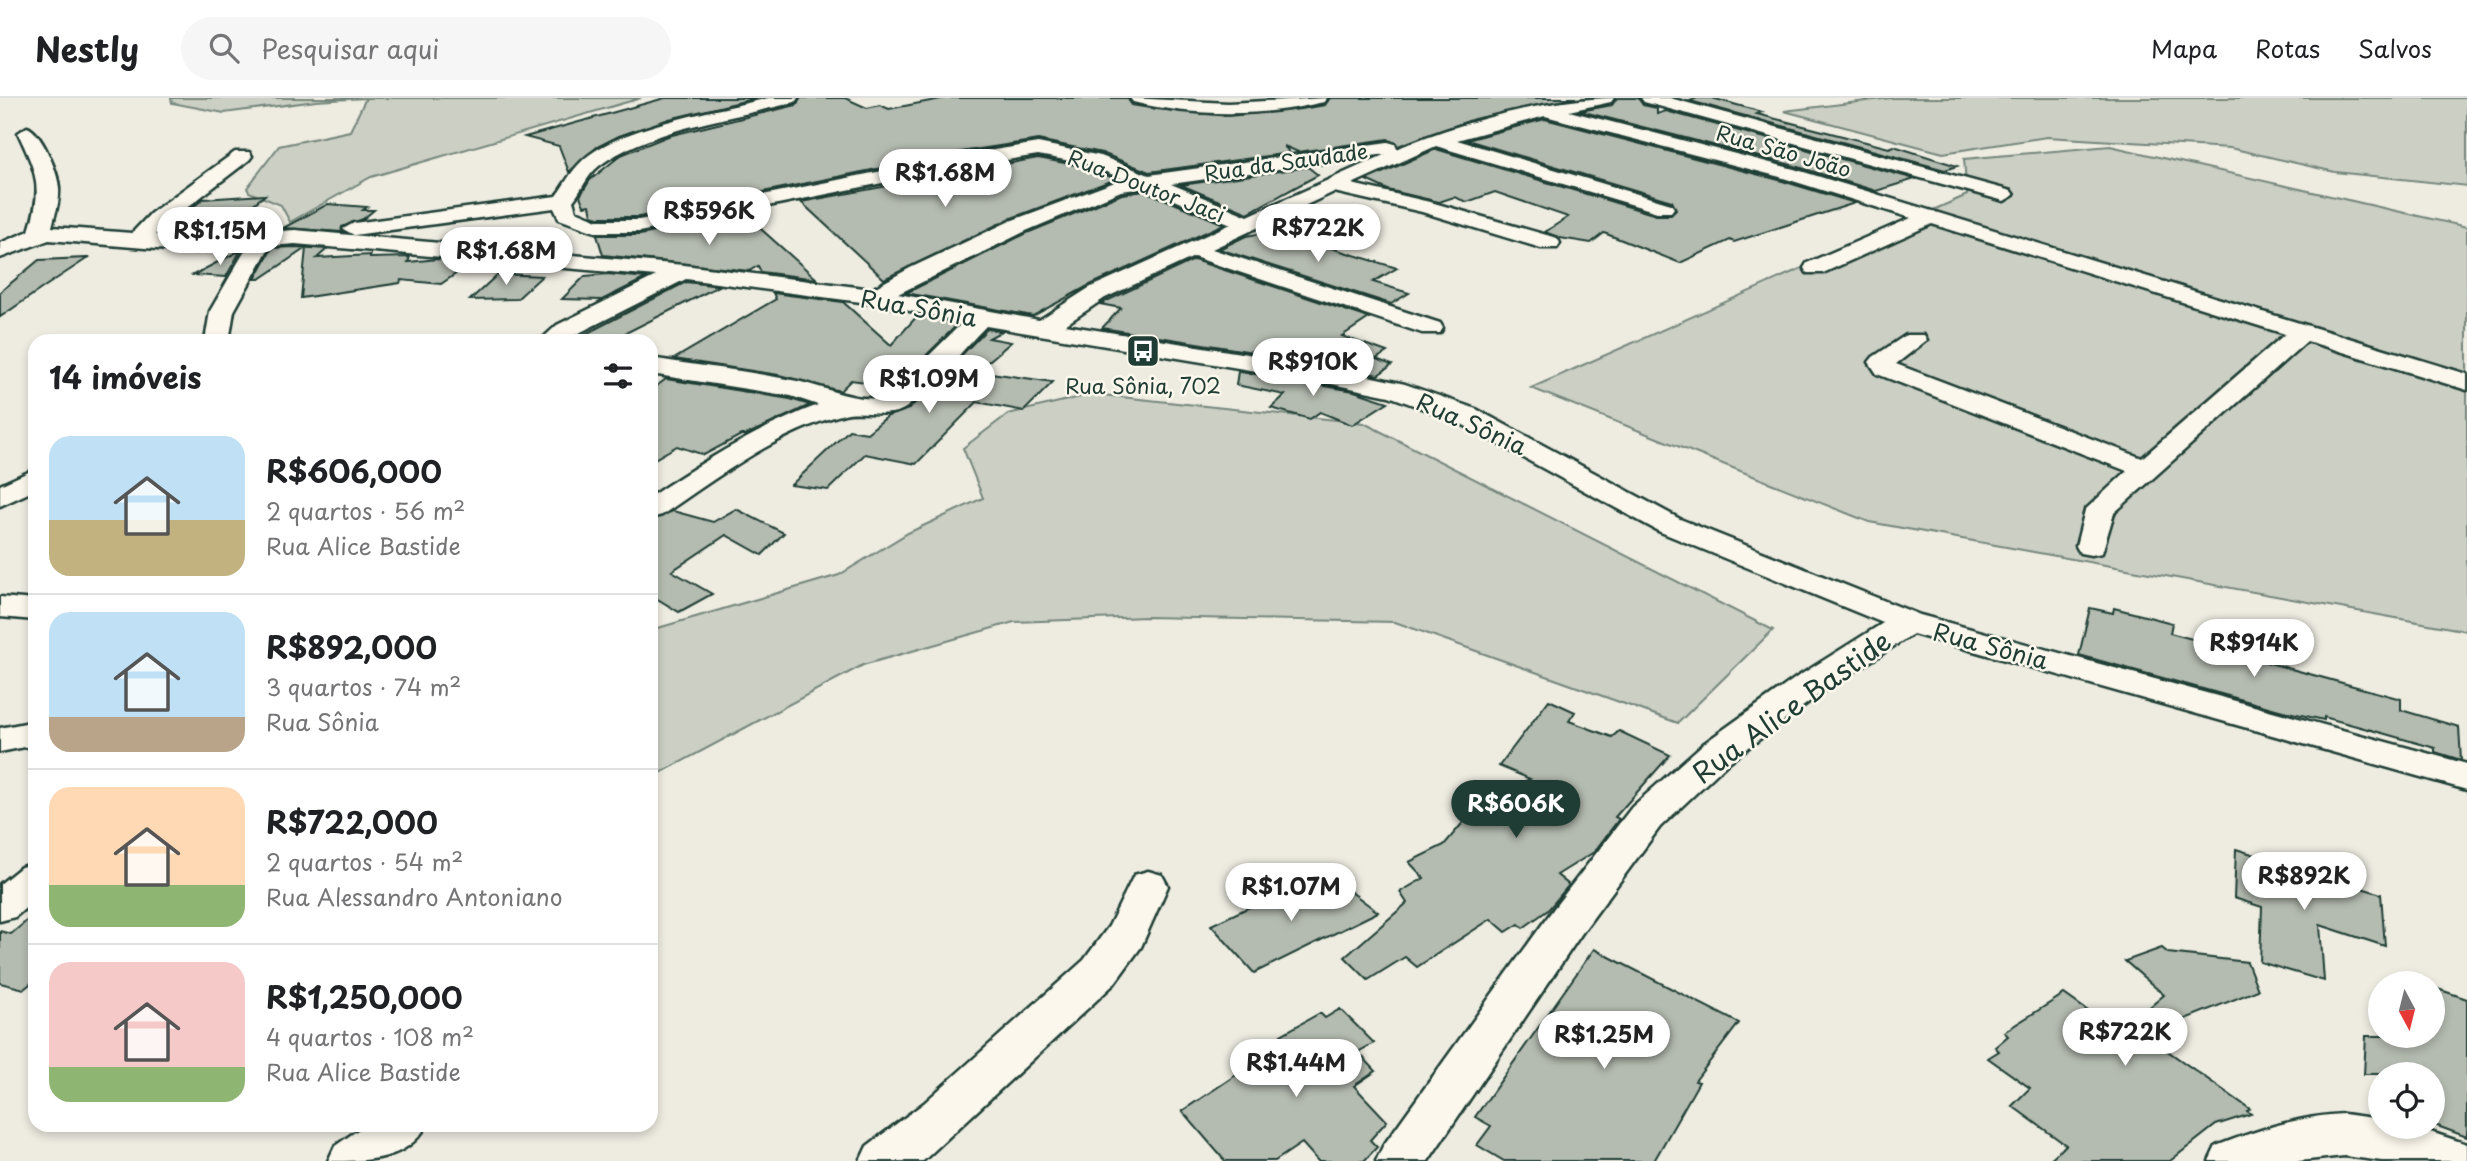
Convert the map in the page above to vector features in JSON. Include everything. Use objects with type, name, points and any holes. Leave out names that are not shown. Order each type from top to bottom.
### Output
[{"type":"street","points":[[295,237],[563,201],[586,167],[606,153],[694,123],[789,98]]},
{"type":"street","points":[[1139,98],[1216,110],[1270,106],[1318,98]]},
{"type":"street","points":[[1044,328],[1097,293],[1329,185],[1433,141],[1545,110],[1605,98]]},
{"type":"street","points":[[1650,98],[2004,194]]},
{"type":"street","name":"Rua São João","points":[[1545,110],[1787,173],[2467,382]]},
{"type":"street","points":[[0,251],[39,234],[50,200],[51,184],[27,133]]},
{"type":"street","points":[[1433,141],[1664,208]]},
{"type":"street","name":"Rua da Saudade","points":[[876,297],[918,273],[1052,211],[1141,180],[1433,141]]},
{"type":"street","name":"Rua Doutor Jaci","points":[[563,201],[566,215],[585,224],[639,226],[974,158],[1038,149],[1075,155],[1247,223]]},
{"type":"street","points":[[136,242],[159,218],[242,156]]},
{"type":"street","points":[[1329,185],[1427,207],[1549,243]]},
{"type":"street","points":[[1815,268],[1928,218]]},
{"type":"street","name":"Rua Sônia","points":[[39,234],[57,233],[193,245],[260,242],[295,237],[684,272],[876,297],[980,318],[1322,374],[1396,390],[1466,415],[1670,525],[1908,622],[2467,777]]},
{"type":"street","points":[[218,334],[223,306],[236,281],[255,256],[260,242]]},
{"type":"street","points":[[1191,249],[1431,328]]},
{"type":"street","points":[[560,334],[684,272]]},
{"type":"street","points":[[658,367],[796,389],[844,405],[886,406],[904,399],[980,318]]},
{"type":"street","points":[[2091,546],[2100,510],[2302,332]]},
{"type":"street","points":[[1915,340],[1882,362],[1886,369],[2146,470]]},
{"type":"street","points":[[658,504],[755,441],[844,405]]},
{"type":"street","points":[[0,497],[28,482]]},
{"type":"street","points":[[0,607],[28,609]]},
{"type":"street","name":"Rua Alice Bastide","points":[[1400,1161],[1569,919],[1646,817],[1716,753],[1809,685],[1908,622]]},
{"type":"street","points":[[0,740],[28,734]]},
{"type":"street","points":[[0,906],[28,884]]},
{"type":"street","points":[[884,1161],[971,1090],[1028,1035],[1088,983],[1110,960],[1130,928],[1148,886]]},
{"type":"street","points":[[352,1161],[392,1132]]},
{"type":"street","points":[[2233,1161],[2282,1142],[2333,1133],[2376,1136],[2455,1161]]},
{"type":"shaded area","points":[[171,98],[366,98],[316,101],[224,113],[172,103]]},
{"type":"shaded area","points":[[366,98],[641,98],[371,177],[290,222],[281,205],[249,192],[247,188],[279,146],[350,131]]},
{"type":"shaded area","points":[[1891,98],[2467,98],[2467,186],[2335,172],[2230,148],[2047,137],[1943,153],[1784,111]]},
{"type":"shaded area","points":[[2110,146],[2467,227],[2467,631],[1869,522],[1531,388],[1967,195],[1964,159]]},
{"type":"shaded area","points":[[1093,394],[1364,423],[1773,630],[1678,723],[1395,622],[1147,617],[1014,622],[863,665],[658,774],[658,628],[839,575],[908,533],[983,498],[963,448],[1008,414]]},
{"type":"building","points":[[665,98],[757,98],[669,119],[619,136],[597,147],[569,172],[559,146],[525,137]]},
{"type":"building","points":[[801,98],[845,98],[867,108],[880,105],[889,109],[946,98],[1127,98],[1132,105],[1228,116],[1325,105],[1330,98],[1576,98],[1474,119],[1398,146],[1388,139],[1298,152],[1284,146],[1290,153],[1149,172],[1102,153],[1038,140],[961,152],[639,217],[599,217],[592,215],[590,205],[584,206],[580,196],[590,180],[621,155],[668,136],[796,105]]},
{"type":"building","points":[[1617,98],[1638,98],[1643,105],[1657,108],[1657,114],[1666,111],[1915,179],[1876,191],[1795,166],[1580,111],[1612,105]]},
{"type":"building","points":[[1712,98],[1762,112],[1757,114],[1889,148],[1894,146],[1957,166],[1945,170],[1690,101]]},
{"type":"building","points":[[1545,119],[1779,180],[1855,203],[1734,242],[1730,240],[1680,263],[1604,233],[1591,243],[1560,238],[1545,232],[1568,217],[1495,192],[1467,202],[1454,197],[1439,202],[1388,190],[1366,180],[1436,149],[1656,215],[1671,215],[1676,210],[1672,201],[1467,140]]},
{"type":"building","points":[[1038,158],[1086,167],[1116,179],[1009,219],[884,279],[801,202]]},
{"type":"building","points":[[1308,167],[1318,175],[1248,213],[1181,185]]},
{"type":"building","points":[[1145,191],[1224,224],[1088,286],[1033,316],[906,293],[1027,233],[1122,194]]},
{"type":"building","points":[[265,195],[216,234],[161,233],[203,199]]},
{"type":"building","points":[[328,204],[374,210],[363,219],[342,227],[342,232],[283,228]]},
{"type":"building","points":[[744,214],[817,279],[761,272],[758,266],[749,271],[603,255],[597,235],[640,235]]},
{"type":"building","points":[[1275,231],[1397,268],[1373,282],[1409,293],[1391,304],[1219,249],[1246,236]]},
{"type":"building","points":[[295,247],[327,249],[317,258],[370,255],[370,258],[410,257],[408,262],[438,259],[473,262],[441,284],[401,280],[400,283],[301,298],[306,248],[260,279],[255,279],[272,248]]},
{"type":"building","points":[[241,250],[226,277],[193,275]]},
{"type":"building","points":[[88,258],[0,317],[0,292],[39,260]]},
{"type":"building","points":[[1194,260],[1369,318],[1342,336],[1387,352],[1376,359],[1392,365],[1378,375],[1322,363],[1102,328],[1121,308],[1100,304]]},
{"type":"building","points":[[498,274],[542,276],[517,299],[470,300]]},
{"type":"building","points":[[608,274],[646,278],[602,300],[562,299],[585,276]]},
{"type":"building","points":[[686,282],[719,286],[624,334],[586,334]]},
{"type":"building","points":[[773,293],[843,302],[891,345],[918,315],[958,324],[895,386],[851,380],[840,391],[779,375],[674,359],[776,299]]},
{"type":"building","points":[[987,329],[1002,331],[989,338],[1011,342],[982,367],[988,368],[984,372],[1053,382],[1024,411],[977,402],[916,464],[865,454],[828,490],[791,485],[849,430],[867,433],[888,416],[909,409]]},
{"type":"building","points":[[1238,371],[1354,391],[1388,402],[1352,425],[1320,412],[1310,419],[1271,408],[1285,395],[1236,385]]},
{"type":"building","points":[[666,379],[790,399],[810,405],[741,435],[704,455],[677,446],[658,457],[658,385]]},
{"type":"building","points":[[736,509],[784,533],[762,555],[726,535],[672,571],[712,594],[679,612],[658,599],[658,517],[673,511],[713,522]]},
{"type":"building","points":[[2090,608],[2113,613],[2114,608],[2172,623],[2170,633],[2196,640],[2196,643],[2401,699],[2401,710],[2459,727],[2461,760],[2435,752],[2435,748],[2324,717],[2324,720],[2283,711],[2079,655]]},
{"type":"building","points":[[1549,700],[1575,712],[1569,721],[1612,737],[1619,731],[1670,755],[1615,817],[1619,819],[1594,852],[1557,875],[1569,885],[1548,910],[1523,928],[1519,924],[1506,932],[1491,919],[1417,967],[1405,957],[1368,980],[1345,957],[1407,903],[1400,892],[1424,878],[1409,862],[1444,845],[1466,819],[1460,813],[1463,809],[1530,779],[1499,766]]},
{"type":"building","points":[[2236,849],[2381,894],[2385,946],[2320,925],[2324,981],[2260,962],[2262,907],[2234,898]]},
{"type":"building","points":[[1307,880],[1315,886],[1323,880],[1338,889],[1343,886],[1378,912],[1254,973],[1211,925],[1273,896],[1278,900]]},
{"type":"building","points":[[28,920],[28,986],[24,989],[0,983],[0,931],[11,934]]},
{"type":"building","points":[[2162,948],[2168,953],[2247,962],[2258,990],[2145,1035],[2250,1109],[2247,1111],[2251,1114],[2216,1125],[2170,1161],[2048,1161],[2066,1145],[2012,1106],[2030,1088],[1988,1058],[1999,1051],[1995,1047],[2008,1036],[2004,1032],[2064,994],[2119,1033],[2164,995],[2125,961]]},
{"type":"building","points":[[1594,949],[1739,1023],[1695,1081],[1699,1082],[1654,1161],[1504,1161],[1477,1145],[1491,1126],[1475,1117]]},
{"type":"building","points":[[2445,991],[2467,999],[2467,1137],[2445,1129],[2445,1062],[2368,1062],[2368,1074],[2364,1074],[2366,1036],[2368,1048],[2445,1048]]},
{"type":"building","points":[[1340,1009],[1374,1043],[1358,1052],[1376,1071],[1354,1086],[1387,1121],[1370,1140],[1377,1147],[1364,1161],[1318,1161],[1302,1143],[1275,1161],[1225,1161],[1182,1111],[1242,1071],[1292,1046],[1281,1035],[1320,1013],[1325,1018]]},
{"type":"place","name":"Rua Sônia, 702","points":[[1143,351]]}]
